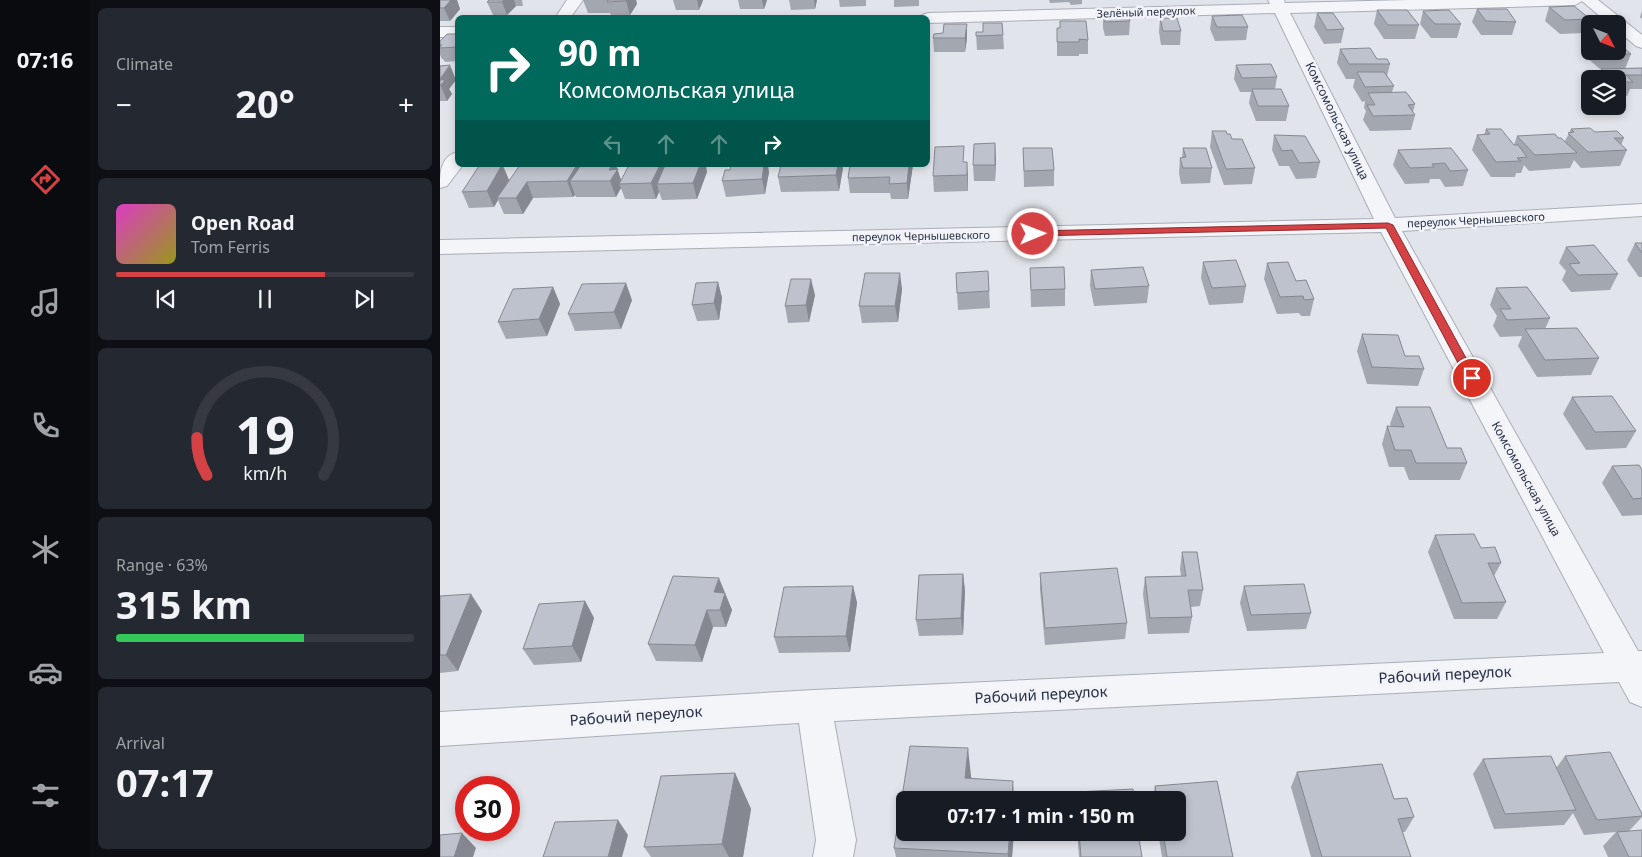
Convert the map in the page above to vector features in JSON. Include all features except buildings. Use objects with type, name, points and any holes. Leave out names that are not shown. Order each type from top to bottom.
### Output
[{"type":"street","points":[[564,15],[575,0]]},
{"type":"street","name":"Зелёный переулок","points":[[930,18],[1279,4],[1575,0]]},
{"type":"street","points":[[1590,0],[1642,43]]},
{"type":"street","name":"Комсомольская улица","points":[[1279,4],[1388,225],[1637,674]]},
{"type":"street","points":[[440,32],[455,32]]},
{"type":"street","points":[[440,182],[455,162]]},
{"type":"street","name":"переулок Чернышевского","points":[[440,247],[1388,225],[1642,210]]},
{"type":"street","name":"Рабочий переулок","points":[[440,729],[814,706],[1637,674]]},
{"type":"street","points":[[814,706],[836,840],[833,857]]},
{"type":"route","points":[[1033,234],[1388,225],[1472,378]]}]
